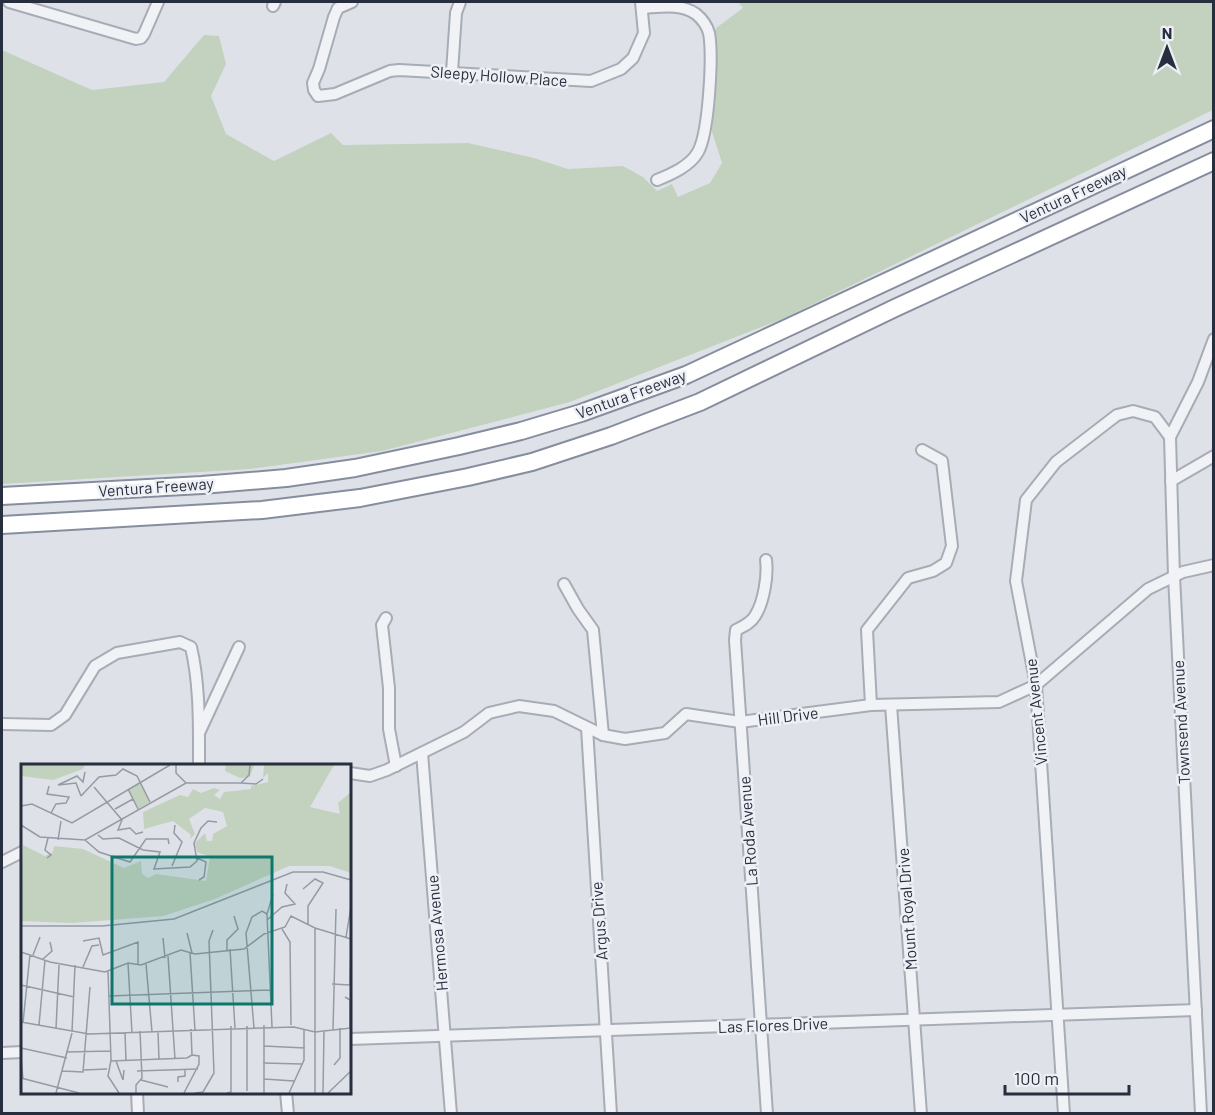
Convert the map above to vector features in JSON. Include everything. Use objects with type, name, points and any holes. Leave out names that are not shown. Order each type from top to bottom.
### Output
[{"type":"highway","name":"Ventura Freeway","points":[[2,496],[286,478],[402,460],[522,431],[581,413],[686,375],[1214,129]]},
{"type":"highway","points":[[468,477],[481,465],[573,439],[667,406],[706,389],[1214,151]]},
{"type":"highway","name":"Ventura Freeway","points":[[2,525],[262,510],[360,498],[532,462],[611,436],[700,402],[895,308],[1214,161]]},
{"type":"highway","points":[[2,505],[237,493],[355,479],[454,458],[561,430],[637,403],[728,366],[943,264],[965,246]]},
{"type":"street","points":[[9,2],[132,39],[141,38],[158,2]]},
{"type":"street","name":"Sleepy Hollow Place","points":[[352,2],[338,9],[313,83],[318,96],[335,94],[390,71],[452,72],[591,81],[621,69],[633,57],[644,33],[642,4]]},
{"type":"street","points":[[452,72],[456,13],[460,2]]},
{"type":"street","points":[[642,4],[677,6],[695,13],[703,21],[708,31],[710,43],[706,132],[698,152],[689,162],[675,172],[657,180]]},
{"type":"street","name":"Townsend Avenue","points":[[1201,1113],[1174,576],[1170,437],[1198,382],[1214,339]]},
{"type":"street","name":"Vincent Avenue","points":[[1064,1113],[1036,685],[1016,581],[1026,500],[1056,462],[1117,415],[1133,411],[1155,417],[1170,437]]},
{"type":"street","points":[[871,705],[867,630],[908,578],[933,571],[946,563],[952,546],[942,461],[922,450]]},
{"type":"street","points":[[1171,481],[1214,456]]},
{"type":"street","name":"La Roda Avenue","points":[[766,560],[768,575],[756,615],[747,625],[736,630],[735,640],[767,1113]]},
{"type":"street","name":"Hill Drive","points":[[351,773],[370,776],[396,766],[464,732],[489,713],[519,706],[554,711],[603,735],[625,739],[665,733],[686,714],[740,722],[871,705],[999,702],[1036,685],[1148,589],[1183,572],[1214,564]]},
{"type":"street","points":[[564,584],[593,630],[603,735]]},
{"type":"street","points":[[386,618],[382,625],[389,688],[389,729],[396,766]]},
{"type":"street","points":[[2,724],[51,725],[65,715],[95,666],[117,653],[180,642],[191,647],[195,662],[199,764]]},
{"type":"street","points":[[199,734],[239,647]]},
{"type":"street","name":"Mount Royal Drive","points":[[891,705],[916,1020],[921,1113]]},
{"type":"street","name":"Argus Drive","points":[[587,728],[611,1113]]},
{"type":"street","name":"Hermosa Avenue","points":[[422,753],[451,1113]]},
{"type":"street","points":[[2,862],[21,852]]},
{"type":"street","name":"Las Flores Drive","points":[[351,1039],[1196,1010]]},
{"type":"street","points":[[2,1053],[21,1052]]},
{"type":"street","points":[[137,1094],[138,1113]]},
{"type":"street","points":[[286,1094],[288,1113]]},
{"type":"green space","points":[[738,2],[1213,2],[1213,110],[782,319],[570,402],[382,451],[250,469],[2,484],[2,50],[92,90],[164,82],[204,35],[219,36],[226,64],[211,96],[226,134],[274,161],[331,133],[343,145],[468,143],[534,158],[568,169],[623,166],[643,177],[657,191],[672,184],[678,197],[710,183],[722,163],[712,132],[716,28],[743,8]]}]
